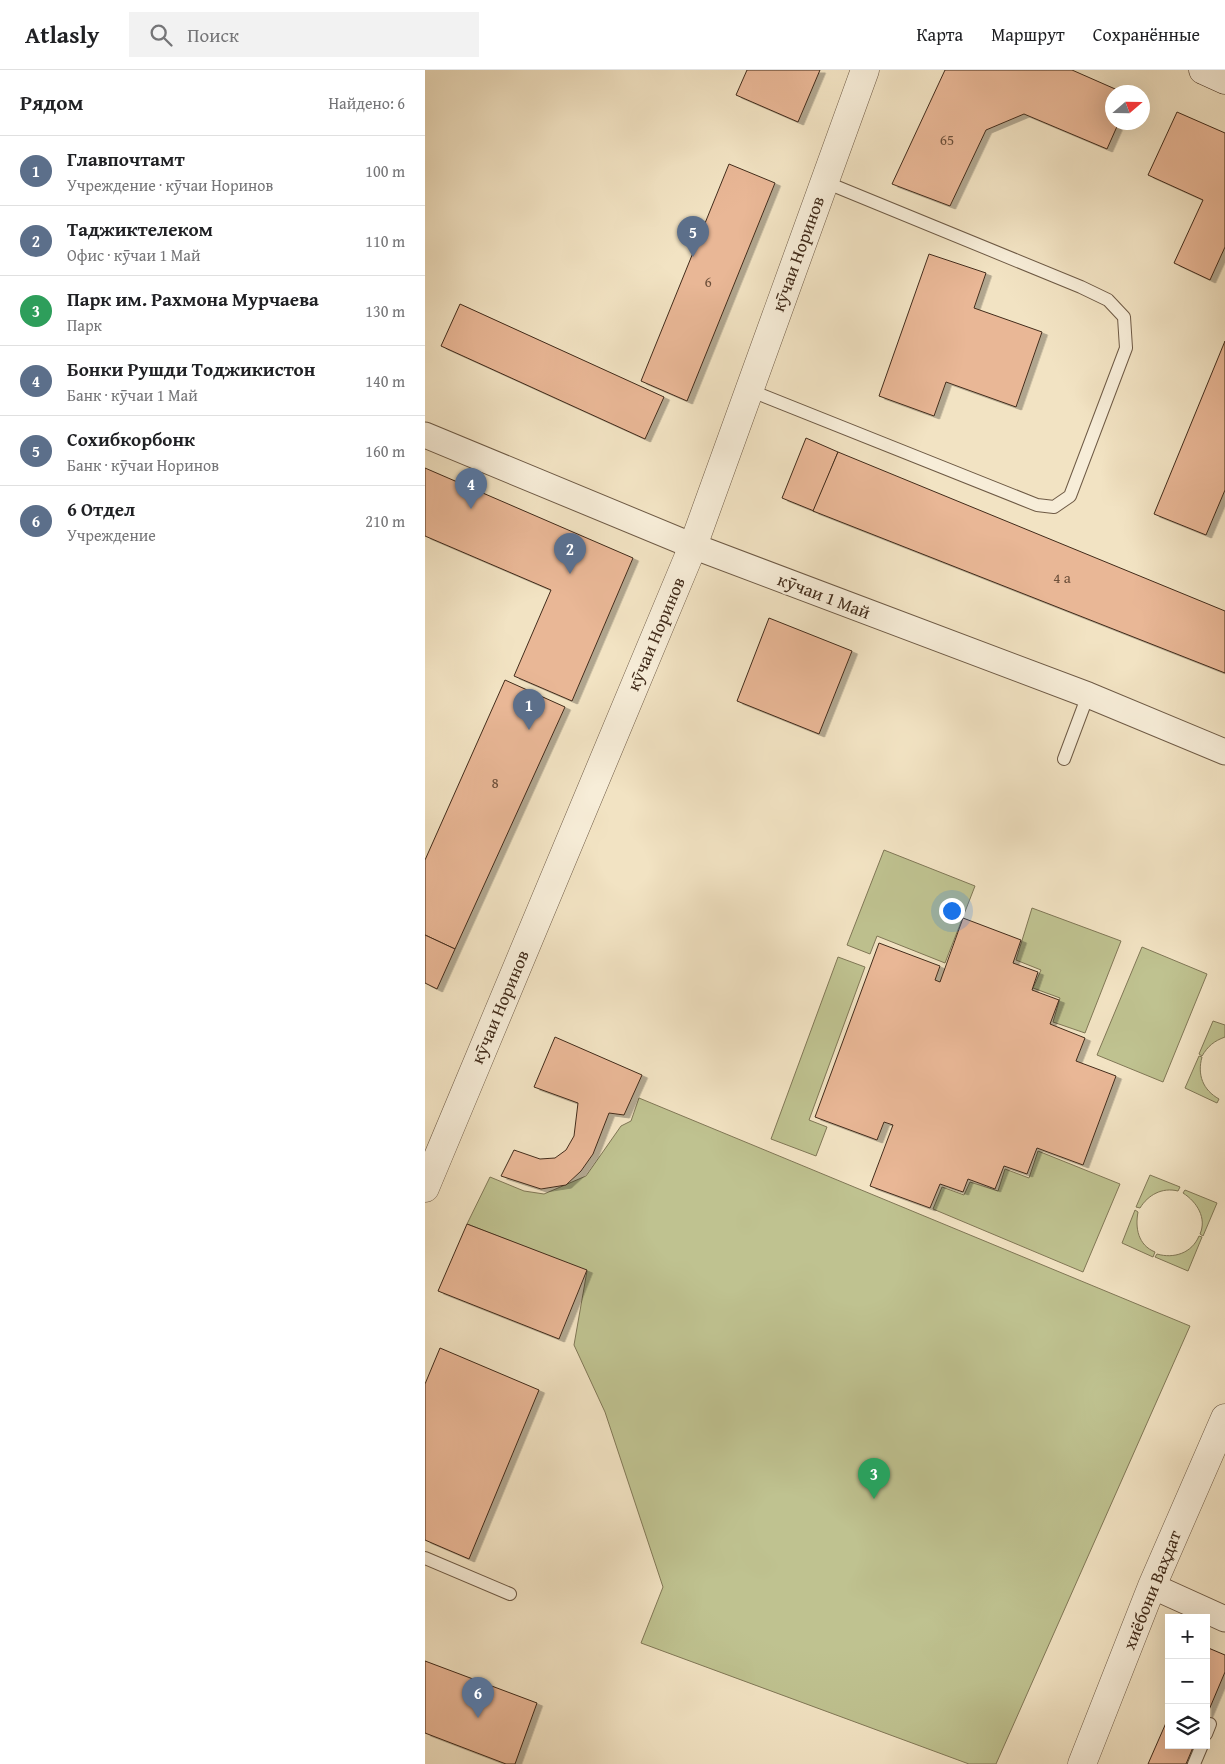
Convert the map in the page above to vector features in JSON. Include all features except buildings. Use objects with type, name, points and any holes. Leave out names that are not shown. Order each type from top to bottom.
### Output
[{"type":"street","name":"кӯчаи Норинов","points":[[425,1188],[693,546],[865,70]]},
{"type":"street","points":[[1203,70],[1225,80]]},
{"type":"street","name":"кӯчаи 1 Май","points":[[425,435],[693,546],[1088,695],[1225,752]]},
{"type":"street","name":"хиёбони Ваҳдат","points":[[1082,1764],[1152,1586],[1225,1418]]},
{"type":"street","points":[[1152,1586],[1225,1618]]},
{"type":"lane","points":[[749,390],[1037,505],[1054,506],[1070,496],[1126,348],[1123,317],[1108,300],[1081,287],[825,182]]},
{"type":"lane","points":[[1063,759],[1088,695]]},
{"type":"lane","points":[[425,1558],[509,1594]]},
{"type":"lane","points":[[1194,1764],[1200,1749]]},
{"type":"green space","points":[[884,850],[975,886],[945,963],[877,936],[870,954],[847,945]]},
{"type":"green space","points":[[1032,908],[1121,941],[1085,1033],[1053,1022],[1060,998],[1033,988],[1041,970],[1016,960]]},
{"type":"green space","points":[[1142,947],[1207,974],[1163,1082],[1097,1055]]},
{"type":"green space","points":[[838,957],[865,967],[809,1120],[827,1127],[816,1156],[771,1139]]},
{"type":"green space","points":[[1213,1021],[1225,1025],[1225,1037],[1212,1044],[1202,1056],[1199,1054]]},
{"type":"green space","points":[[1199,1056],[1202,1057],[1200,1070],[1205,1087],[1219,1099],[1217,1103],[1185,1088]]},
{"type":"green space","points":[[639,1098],[1190,1326],[996,1764],[969,1764],[641,1643],[663,1587],[605,1412],[574,1345],[587,1271],[467,1224],[490,1177],[524,1191],[544,1194],[586,1176],[621,1126],[631,1121]]},
{"type":"green space","points":[[1038,1151],[1120,1184],[1083,1272],[933,1209],[942,1187],[964,1195],[970,1182],[998,1191],[1005,1169],[1029,1178]]},
{"type":"green space","points":[[1150,1175],[1180,1187],[1178,1191],[1166,1190],[1156,1193],[1147,1199],[1140,1208],[1136,1207]]},
{"type":"green space","points":[[1185,1190],[1217,1203],[1203,1236],[1200,1234],[1202,1228],[1201,1216],[1193,1201],[1183,1193]]},
{"type":"green space","points":[[1135,1210],[1138,1212],[1137,1224],[1139,1235],[1145,1245],[1155,1252],[1153,1257],[1122,1243]]},
{"type":"green space","points":[[1199,1236],[1202,1237],[1188,1271],[1155,1257],[1157,1254],[1170,1256],[1182,1253],[1192,1247]]},
{"type":"place","name":"Сохибкорбонк","points":[[693,257]]},
{"type":"place","name":"Бонки Рушди Тоджикистон","points":[[471,509]]},
{"type":"place","name":"Таджиктелеком","points":[[570,574]]},
{"type":"place","name":"Главпочтамт","points":[[529,730]]},
{"type":"place","name":"Парк им. Рахмона Мурчаева","points":[[874,1499]]},
{"type":"place","name":"6 Отдел","points":[[478,1718]]}]
